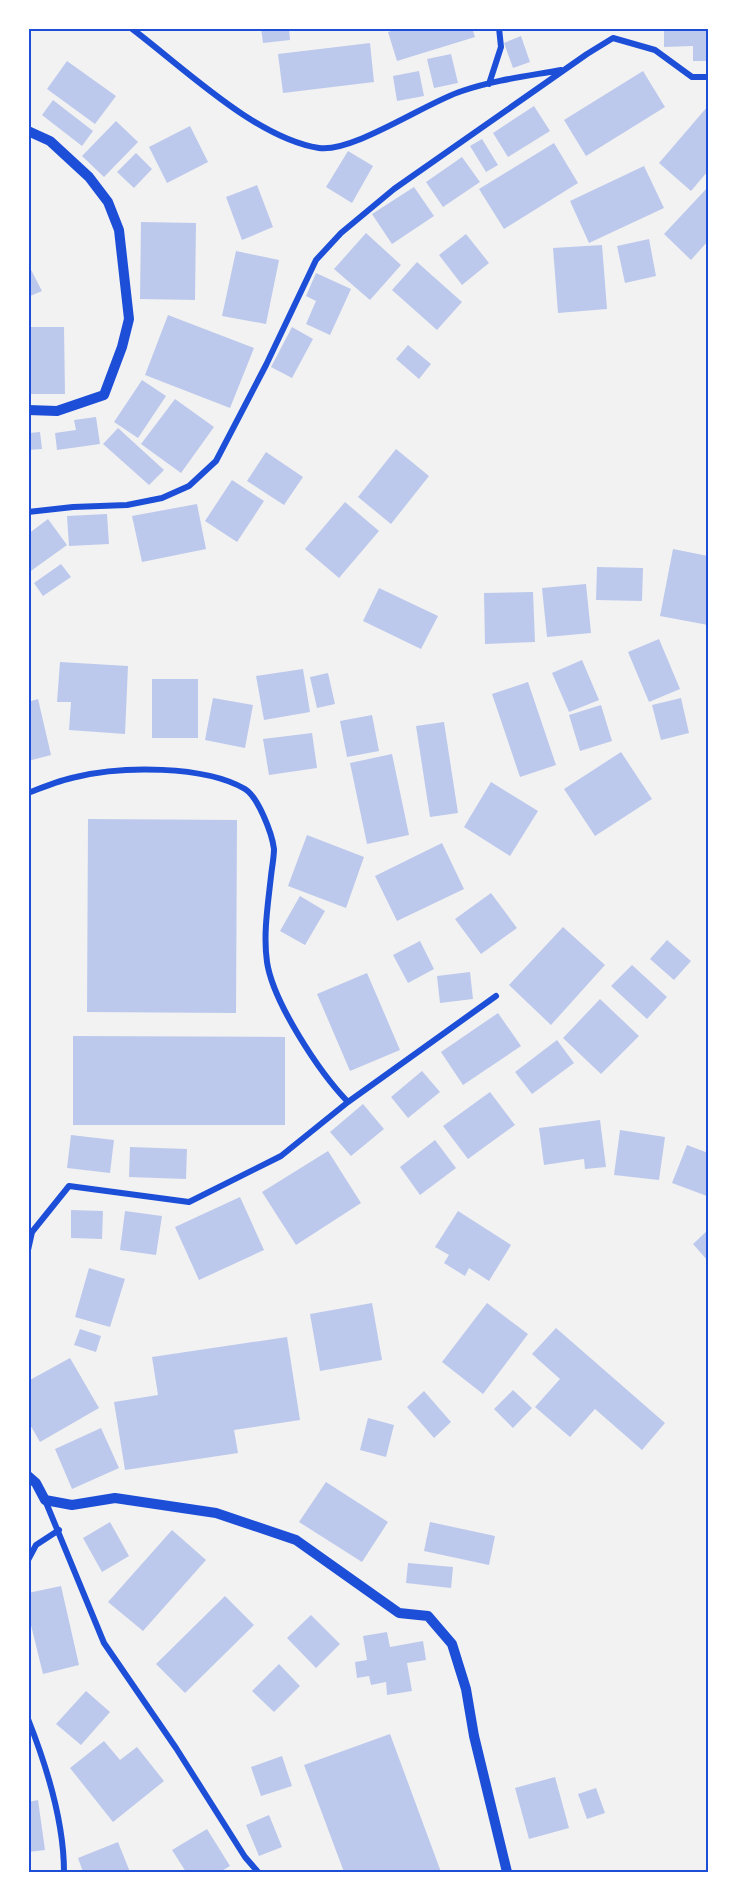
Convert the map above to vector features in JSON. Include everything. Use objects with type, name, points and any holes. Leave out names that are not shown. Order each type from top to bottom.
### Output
[{"type":"street","points":[[131,28],[240,113],[290,140],[321,148],[350,143],[460,91],[564,70]]},
{"type":"street","points":[[489,84],[501,47],[499,28]]},
{"type":"street","points":[[28,512],[73,507],[127,505],[162,498],[189,486],[216,461],[266,365],[316,260],[341,233],[394,189],[613,38],[655,50],[692,77],[708,77]]},
{"type":"street","points":[[28,131],[50,141],[89,177],[108,202],[119,230],[129,319],[122,347],[104,394],[57,411],[28,410]]},
{"type":"street","points":[[28,793],[74,777],[118,770],[166,771],[215,777],[247,789],[267,819],[274,849],[266,919],[267,961],[276,994],[321,1069],[335,1089],[348,1102]]},
{"type":"street","points":[[28,1250],[32,1232],[69,1186],[189,1202],[281,1156],[348,1102],[496,996]]},
{"type":"street","points":[[28,1476],[36,1483],[59,1530],[104,1643],[176,1748],[245,1857],[258,1872]]},
{"type":"street","points":[[45,1500],[72,1505],[116,1498],[216,1513],[296,1540],[399,1613],[428,1616],[452,1644],[463,1678],[474,1736],[507,1872]]},
{"type":"street","points":[[28,1560],[36,1545],[59,1530]]},
{"type":"street","points":[[28,1719],[45,1761],[64,1849],[63,1872]]},
{"type":"building","points":[[261,28],[289,28],[290,40],[263,43]]},
{"type":"building","points":[[400,28],[472,28],[475,37],[397,61],[388,32]]},
{"type":"building","points":[[664,28],[708,28],[708,61],[693,61],[693,46],[664,47]]},
{"type":"building","points":[[521,36],[530,62],[513,68],[504,43]]},
{"type":"building","points":[[370,43],[374,82],[283,93],[278,54]]},
{"type":"building","points":[[451,54],[458,83],[434,88],[427,59]]},
{"type":"building","points":[[67,61],[116,96],[95,124],[47,89]]},
{"type":"building","points":[[419,71],[424,96],[397,101],[393,76]]},
{"type":"building","points":[[643,71],[665,107],[586,156],[564,120]]},
{"type":"building","points":[[53,100],[93,131],[82,146],[42,115]]},
{"type":"building","points":[[534,106],[550,131],[508,157],[493,133]]},
{"type":"building","points":[[708,106],[708,171],[691,191],[659,163]]},
{"type":"building","points":[[116,121],[138,142],[104,177],[82,156]]},
{"type":"building","points":[[190,126],[208,162],[167,183],[149,147]]},
{"type":"building","points":[[482,139],[498,165],[486,172],[470,146]]},
{"type":"building","points":[[554,143],[578,183],[504,229],[479,189]]},
{"type":"building","points":[[348,151],[373,166],[352,203],[326,187]]},
{"type":"building","points":[[136,153],[152,169],[134,188],[117,172]]},
{"type":"building","points":[[462,157],[480,182],[443,207],[426,182]]},
{"type":"building","points":[[644,166],[664,208],[589,243],[570,201]]},
{"type":"building","points":[[257,185],[273,227],[242,240],[226,197]]},
{"type":"building","points":[[414,187],[434,216],[392,244],[372,214]]},
{"type":"building","points":[[708,187],[708,241],[691,260],[664,234]]},
{"type":"building","points":[[141,222],[196,223],[195,300],[140,299]]},
{"type":"building","points":[[366,233],[401,265],[370,300],[334,269]]},
{"type":"building","points":[[466,234],[489,263],[462,285],[439,255]]},
{"type":"building","points":[[649,239],[656,276],[625,283],[617,246]]},
{"type":"building","points":[[602,245],[607,309],[558,313],[553,248]]},
{"type":"building","points":[[236,251],[279,260],[266,324],[222,316]]},
{"type":"building","points":[[417,262],[462,302],[437,330],[392,290]]},
{"type":"building","points":[[28,264],[42,291],[28,297]]},
{"type":"building","points":[[316,273],[351,289],[330,335],[306,324],[316,301],[306,296]]},
{"type":"building","points":[[168,315],[254,348],[230,408],[145,375]]},
{"type":"building","points":[[28,327],[64,327],[65,394],[28,394]]},
{"type":"building","points":[[292,327],[313,339],[292,378],[271,367]]},
{"type":"building","points":[[408,345],[431,364],[419,379],[396,359]]},
{"type":"building","points":[[142,380],[166,396],[138,438],[114,422]]},
{"type":"building","points":[[175,399],[214,427],[181,473],[141,444]]},
{"type":"building","points":[[96,417],[100,444],[57,450],[55,433],[76,430],[74,420]]},
{"type":"building","points":[[118,428],[164,470],[149,485],[103,444]]},
{"type":"building","points":[[40,432],[42,449],[28,450],[28,433]]},
{"type":"building","points":[[396,449],[429,476],[391,524],[358,497]]},
{"type":"building","points":[[266,452],[303,477],[284,505],[247,481]]},
{"type":"building","points":[[232,480],[264,501],[237,542],[205,521]]},
{"type":"building","points":[[345,502],[379,531],[339,578],[305,549]]},
{"type":"building","points":[[197,504],[206,549],[142,562],[132,516]]},
{"type":"building","points":[[107,514],[109,544],[69,546],[67,516]]},
{"type":"building","points":[[48,519],[67,545],[28,573],[28,534]]},
{"type":"building","points":[[673,549],[708,556],[708,625],[660,616]]},
{"type":"building","points":[[61,564],[71,577],[43,596],[34,583]]},
{"type":"building","points":[[597,567],[643,568],[642,601],[596,600]]},
{"type":"building","points":[[586,584],[591,633],[547,637],[542,588]]},
{"type":"building","points":[[379,588],[438,616],[421,649],[363,621]]},
{"type":"building","points":[[533,592],[535,642],[485,644],[484,593]]},
{"type":"building","points":[[659,639],[680,689],[649,702],[628,652]]},
{"type":"building","points":[[582,660],[599,700],[569,712],[552,673]]},
{"type":"building","points":[[60,662],[128,666],[125,734],[69,730],[71,702],[57,702]]},
{"type":"building","points":[[303,669],[310,712],[264,720],[256,676]]},
{"type":"building","points":[[328,673],[335,704],[317,708],[310,677]]},
{"type":"building","points":[[152,679],[198,679],[198,738],[152,738]]},
{"type":"building","points":[[528,682],[556,765],[520,777],[492,694]]},
{"type":"building","points":[[213,698],[253,705],[245,748],[205,740]]},
{"type":"building","points":[[681,698],[689,733],[661,740],[652,705]]},
{"type":"building","points":[[38,699],[51,755],[28,761],[28,702]]},
{"type":"building","points":[[601,705],[612,741],[580,751],[569,715]]},
{"type":"building","points":[[372,715],[379,751],[347,757],[340,721]]},
{"type":"building","points":[[444,722],[458,813],[430,817],[416,726]]},
{"type":"building","points":[[312,733],[317,768],[269,775],[263,739]]},
{"type":"building","points":[[621,752],[652,799],[595,836],[564,789]]},
{"type":"building","points":[[392,754],[409,835],[367,844],[350,763]]},
{"type":"building","points":[[491,782],[538,811],[510,856],[464,827]]},
{"type":"building","points":[[88,819],[237,820],[236,1013],[87,1012]]},
{"type":"building","points":[[307,835],[364,857],[346,908],[288,886]]},
{"type":"building","points":[[442,843],[464,889],[397,921],[375,876]]},
{"type":"building","points":[[491,893],[517,928],[481,954],[455,919]]},
{"type":"building","points":[[300,896],[325,911],[305,945],[280,931]]},
{"type":"building","points":[[563,927],[605,965],[551,1025],[509,985]]},
{"type":"building","points":[[667,940],[691,961],[674,980],[650,959]]},
{"type":"building","points":[[420,941],[434,969],[408,983],[393,955]]},
{"type":"building","points":[[632,965],[667,997],[647,1019],[611,986]]},
{"type":"building","points":[[470,972],[473,999],[440,1003],[437,976]]},
{"type":"building","points":[[367,973],[400,1050],[350,1071],[317,994]]},
{"type":"building","points":[[600,999],[639,1036],[601,1074],[563,1038]]},
{"type":"building","points":[[498,1013],[521,1046],[463,1085],[441,1052]]},
{"type":"building","points":[[73,1036],[285,1037],[285,1125],[73,1125]]},
{"type":"building","points":[[557,1040],[574,1063],[532,1094],[515,1072]]},
{"type":"building","points":[[422,1071],[440,1092],[408,1118],[391,1097]]},
{"type":"building","points":[[490,1092],[515,1125],[468,1159],[443,1126]]},
{"type":"building","points":[[363,1104],[384,1129],[351,1156],[330,1132]]},
{"type":"building","points":[[600,1120],[606,1167],[585,1169],[584,1159],[544,1165],[539,1128]]},
{"type":"building","points":[[620,1130],[665,1137],[659,1180],[614,1175]]},
{"type":"building","points":[[71,1135],[114,1140],[110,1173],[67,1168]]},
{"type":"building","points":[[435,1140],[456,1168],[420,1195],[400,1167]]},
{"type":"building","points":[[687,1145],[708,1153],[707,1196],[672,1183]]},
{"type":"building","points":[[130,1147],[187,1149],[186,1179],[129,1177]]},
{"type":"building","points":[[328,1151],[361,1203],[296,1245],[262,1192]]},
{"type":"building","points":[[240,1197],[264,1250],[199,1280],[175,1227]]},
{"type":"building","points":[[71,1210],[103,1211],[102,1239],[71,1238]]},
{"type":"building","points":[[125,1211],[162,1216],[156,1255],[120,1250]]},
{"type":"building","points":[[458,1211],[511,1245],[489,1281],[469,1268],[465,1276],[444,1263],[449,1255],[435,1247]]},
{"type":"building","points":[[708,1230],[708,1261],[693,1244]]},
{"type":"building","points":[[89,1268],[125,1279],[110,1327],[75,1317]]},
{"type":"building","points":[[372,1303],[382,1360],[320,1371],[310,1314]]},
{"type":"building","points":[[487,1303],[528,1334],[483,1394],[442,1362]]},
{"type":"building","points":[[556,1328],[665,1423],[642,1450],[595,1409],[570,1437],[535,1407],[560,1379],[532,1354]]},
{"type":"building","points":[[80,1329],[101,1336],[96,1352],[74,1345]]},
{"type":"building","points":[[287,1337],[300,1420],[234,1430],[238,1453],[125,1470],[114,1402],[158,1395],[152,1357]]},
{"type":"building","points":[[70,1358],[99,1408],[40,1442],[28,1421],[28,1381]]},
{"type":"building","points":[[513,1390],[532,1408],[513,1428],[494,1409]]},
{"type":"building","points":[[424,1391],[451,1422],[434,1438],[407,1407]]},
{"type":"building","points":[[368,1418],[394,1425],[386,1457],[360,1450]]},
{"type":"building","points":[[101,1428],[119,1468],[72,1489],[55,1449]]},
{"type":"building","points":[[326,1482],[388,1522],[362,1562],[299,1522]]},
{"type":"building","points":[[110,1522],[129,1556],[102,1572],[83,1538]]},
{"type":"building","points":[[430,1522],[495,1536],[489,1565],[424,1551]]},
{"type":"building","points":[[172,1530],[206,1560],[143,1631],[108,1602]]},
{"type":"building","points":[[408,1563],[453,1567],[451,1588],[406,1583]]},
{"type":"building","points":[[61,1586],[79,1665],[43,1674],[28,1613],[28,1593]]},
{"type":"building","points":[[225,1596],[254,1625],[185,1693],[156,1664]]},
{"type":"building","points":[[311,1615],[340,1644],[316,1668],[287,1638]]},
{"type":"building","points":[[387,1632],[390,1647],[423,1641],[426,1660],[407,1663],[412,1691],[387,1695],[386,1682],[371,1685],[369,1676],[357,1678],[355,1662],[367,1660],[363,1636]]},
{"type":"building","points":[[279,1664],[300,1686],[274,1712],[252,1691]]},
{"type":"building","points":[[86,1691],[110,1712],[81,1745],[56,1724]]},
{"type":"building","points":[[390,1734],[441,1872],[344,1872],[304,1765]]},
{"type":"building","points":[[104,1741],[120,1760],[137,1747],[164,1781],[113,1822],[70,1768]]},
{"type":"building","points":[[282,1756],[292,1786],[261,1796],[251,1767]]},
{"type":"building","points":[[555,1777],[569,1828],[529,1839],[515,1788]]},
{"type":"building","points":[[596,1788],[605,1813],[587,1819],[578,1794]]},
{"type":"building","points":[[38,1800],[45,1850],[28,1852],[28,1802]]},
{"type":"building","points":[[269,1815],[282,1847],[259,1856],[246,1825]]},
{"type":"building","points":[[207,1829],[230,1866],[220,1872],[186,1872],[172,1850]]},
{"type":"building","points":[[118,1842],[130,1872],[83,1872],[78,1858]]}]
